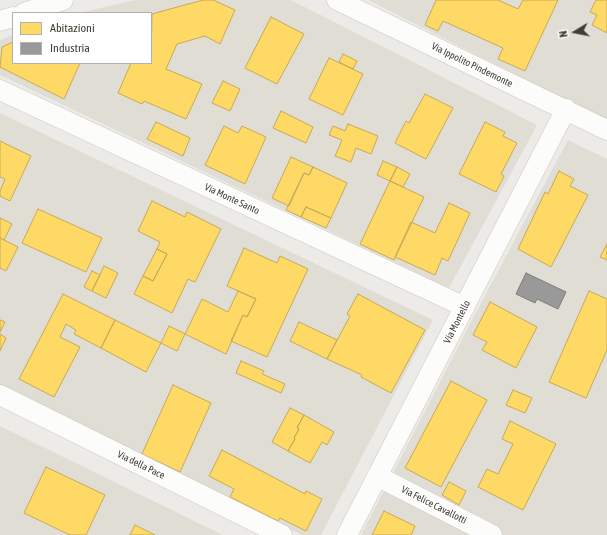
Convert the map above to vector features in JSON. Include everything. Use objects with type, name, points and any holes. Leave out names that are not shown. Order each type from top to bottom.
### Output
[{"type":"street","points":[[27,12],[63,0]]},
{"type":"street","name":"Via Ippolito Pindemonte","points":[[337,0],[607,130]]},
{"type":"street","points":[[0,21],[12,17]]},
{"type":"street","name":"Via Monte Santo","points":[[0,90],[464,307]]},
{"type":"street","name":"Via Montello","points":[[347,535],[376,476],[566,110]]},
{"type":"street","name":"Via della Pace","points":[[0,395],[282,535]]},
{"type":"street","name":"Via Felice Cavallotti","points":[[376,476],[492,535]]},
{"type":"shaded area","points":[[135,0],[291,0],[537,125],[449,288],[0,75],[0,40],[12,35],[12,64],[152,64],[152,12],[83,12]]},
{"type":"shaded area","points":[[368,0],[607,0],[607,120],[568,101]]},
{"type":"shaded area","points":[[0,113],[433,320],[321,535],[302,535],[0,387]]},
{"type":"shaded area","points":[[568,140],[607,159],[607,535],[361,535],[472,320]]},
{"type":"shaded area","points":[[0,426],[223,535],[0,535]]},
{"type":"building: Abitazioni","points":[[203,0],[213,0],[235,10],[220,44],[205,36],[177,44],[166,69],[202,84],[186,119],[144,101],[142,104],[118,93],[131,64],[152,64],[152,14]]},
{"type":"building: Abitazioni","points":[[436,0],[498,0],[518,9],[523,0],[558,0],[525,71],[498,59],[503,48],[443,21],[438,31],[425,25]]},
{"type":"building: Abitazioni","points":[[596,0],[607,0],[607,33],[592,25],[597,15],[590,12]]},
{"type":"building: Abitazioni","points":[[271,17],[304,34],[277,84],[245,68]]},
{"type":"building: Abitazioni","points":[[12,42],[12,64],[80,64],[64,99],[0,67],[2,47]]},
{"type":"building: Abitazioni","points":[[343,54],[357,61],[353,69],[339,62]]},
{"type":"building: Abitazioni","points":[[329,58],[363,74],[343,115],[309,99]]},
{"type":"building: Abitazioni","points":[[223,81],[240,89],[230,111],[212,103]]},
{"type":"building: Abitazioni","points":[[425,94],[453,108],[426,159],[395,143],[406,121],[409,123]]},
{"type":"building: Abitazioni","points":[[281,111],[313,127],[306,143],[273,128]]},
{"type":"building: Abitazioni","points":[[156,122],[190,138],[183,156],[147,139]]},
{"type":"building: Abitazioni","points":[[485,122],[505,132],[503,136],[517,143],[501,174],[504,176],[496,192],[459,174]]},
{"type":"building: Abitazioni","points":[[348,124],[378,136],[371,154],[356,148],[351,162],[335,156],[342,140],[329,135],[333,126],[345,131]]},
{"type":"building: Abitazioni","points":[[224,126],[238,133],[242,126],[266,137],[245,184],[205,165]]},
{"type":"building: Abitazioni","points":[[0,141],[31,156],[10,201],[0,196],[0,191],[5,179],[0,177]]},
{"type":"building: Abitazioni","points":[[291,157],[313,167],[309,175],[304,173],[289,206],[272,198]]},
{"type":"building: Abitazioni","points":[[383,161],[397,167],[390,181],[377,175]]},
{"type":"building: Abitazioni","points":[[313,167],[347,183],[331,218],[306,207],[301,217],[286,210],[304,173],[309,175]]},
{"type":"building: Abitazioni","points":[[397,167],[410,174],[403,187],[390,181]]},
{"type":"building: Abitazioni","points":[[559,171],[574,179],[570,186],[588,195],[551,267],[518,249],[545,192],[548,194]]},
{"type":"building: Abitazioni","points":[[390,181],[424,197],[394,260],[360,244]]},
{"type":"building: Abitazioni","points":[[152,201],[185,217],[187,212],[221,229],[195,282],[188,279],[172,313],[134,294],[143,276],[153,281],[167,254],[157,249],[160,242],[138,231]]},
{"type":"building: Abitazioni","points":[[449,203],[470,213],[448,261],[442,258],[435,275],[395,257],[411,222],[435,233]]},
{"type":"building: Abitazioni","points":[[306,207],[331,218],[326,228],[301,217]]},
{"type":"building: Abitazioni","points":[[38,209],[102,238],[86,272],[22,243]]},
{"type":"building: Abitazioni","points":[[0,218],[12,224],[4,240],[0,238]]},
{"type":"building: Abitazioni","points":[[0,238],[18,247],[6,271],[0,268]]},
{"type":"building: Abitazioni","points":[[607,244],[607,260],[600,257]]},
{"type":"building: Abitazioni","points":[[244,248],[277,263],[280,256],[308,269],[267,357],[231,341],[243,315],[247,317],[256,299],[227,286]]},
{"type":"building: Abitazioni","points":[[157,249],[167,254],[153,281],[143,276]]},
{"type":"building: Abitazioni","points":[[104,266],[118,273],[106,298],[92,291]]},
{"type":"building: Abitazioni","points":[[92,271],[100,275],[92,291],[84,287]]},
{"type":"building: Abitazioni","points":[[238,291],[256,299],[247,317],[243,315],[226,354],[185,334],[202,299],[228,312]]},
{"type":"building: Abitazioni","points":[[589,291],[607,299],[607,350],[586,398],[549,382]]},
{"type":"building: Abitazioni","points":[[63,294],[115,320],[101,348],[74,334],[76,330],[66,324],[60,337],[80,347],[54,397],[19,379]]},
{"type":"building: Abitazioni","points":[[358,294],[425,330],[391,393],[361,377],[362,375],[327,359],[350,316],[347,314]]},
{"type":"building: Abitazioni","points":[[490,302],[537,327],[516,368],[482,350],[487,342],[473,335]]},
{"type":"building: Abitazioni","points":[[0,320],[5,322],[0,332]]},
{"type":"building: Abitazioni","points":[[115,320],[161,343],[146,372],[101,348]]},
{"type":"building: Abitazioni","points":[[299,322],[337,340],[327,359],[290,341]]},
{"type":"building: Abitazioni","points":[[169,326],[185,334],[177,351],[161,343]]},
{"type":"building: Abitazioni","points":[[0,334],[6,338],[0,351]]},
{"type":"building: Abitazioni","points":[[241,361],[264,371],[262,374],[285,384],[281,393],[236,373]]},
{"type":"building: Abitazioni","points":[[451,381],[487,400],[441,487],[405,468]]},
{"type":"building: Abitazioni","points":[[173,385],[211,403],[180,472],[142,454]]},
{"type":"building: Abitazioni","points":[[513,390],[532,398],[525,413],[506,405]]},
{"type":"building: Abitazioni","points":[[290,408],[304,415],[297,428],[299,429],[294,438],[295,439],[288,451],[272,442]]},
{"type":"building: Abitazioni","points":[[304,415],[334,432],[327,445],[322,442],[310,463],[288,451],[295,439],[294,438],[299,429],[297,428]]},
{"type":"building: Abitazioni","points":[[510,421],[556,444],[523,510],[478,487],[487,469],[498,474],[513,444],[502,439]]},
{"type":"building: Abitazioni","points":[[222,450],[305,494],[306,491],[322,499],[306,531],[280,518],[278,521],[230,497],[234,489],[209,476]]},
{"type":"building: Abitazioni","points":[[46,467],[105,495],[86,535],[70,535],[24,513]]},
{"type":"building: Abitazioni","points":[[449,482],[466,491],[459,505],[442,495]]},
{"type":"building: Abitazioni","points":[[384,511],[415,526],[411,535],[372,535]]},
{"type":"building: Abitazioni","points":[[135,525],[155,535],[130,535]]},
{"type":"building: Industria","points":[[526,273],[566,292],[558,309],[537,299],[535,303],[516,294]]}]
